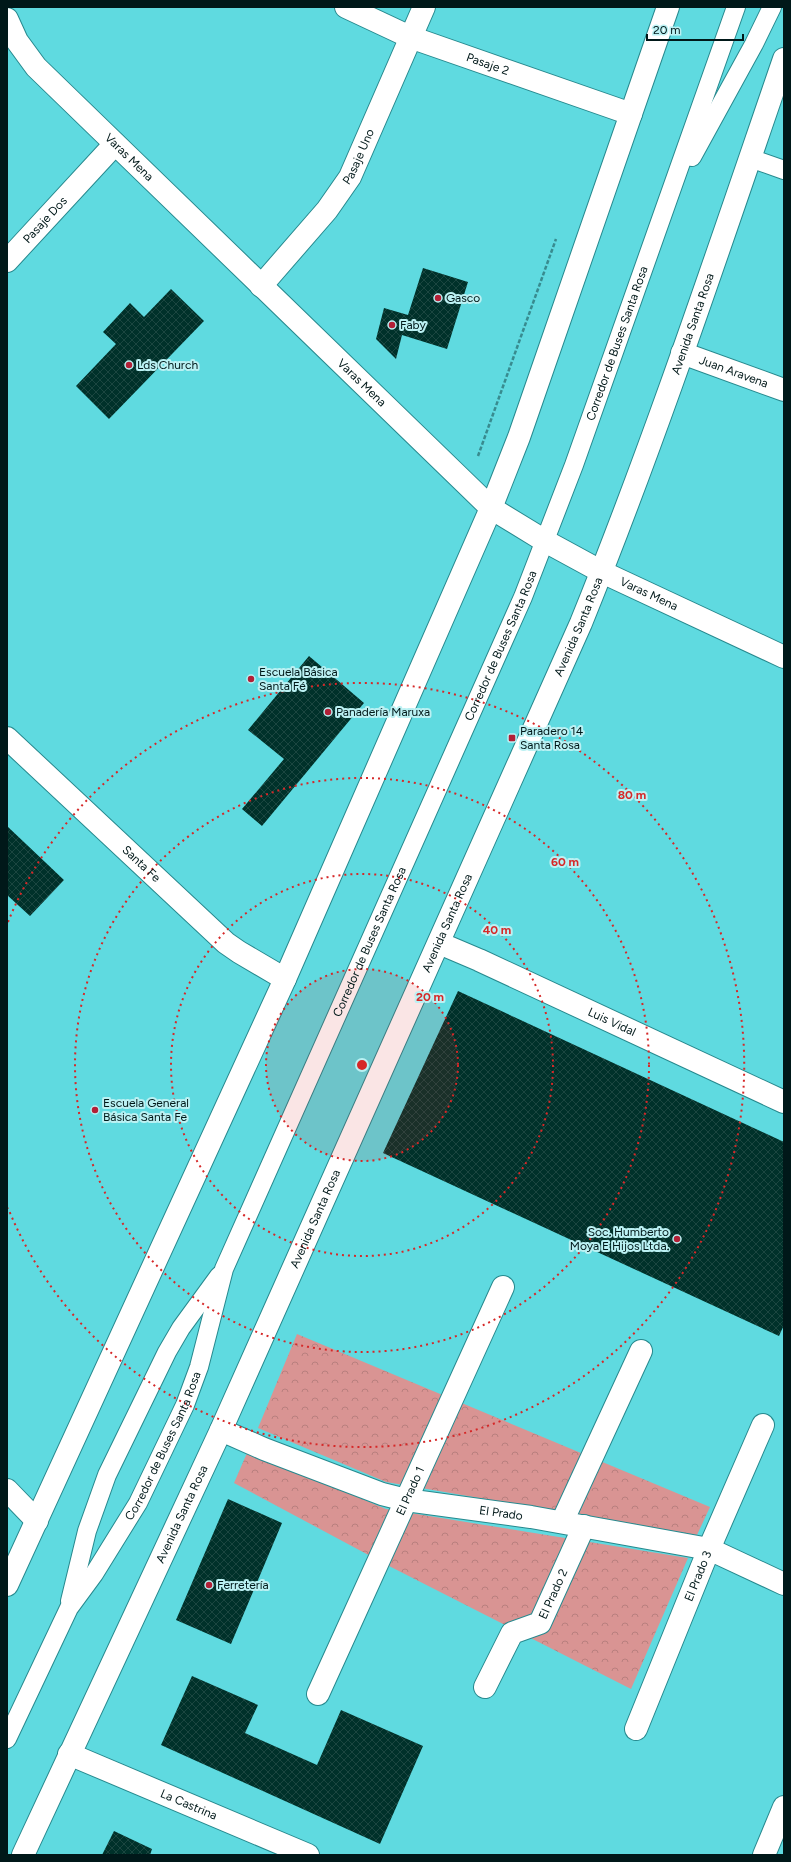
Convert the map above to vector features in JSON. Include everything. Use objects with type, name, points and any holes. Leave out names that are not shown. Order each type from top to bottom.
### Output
[{"type":"street","name":"Pasaje 2","points":[[346,7],[410,37],[631,114]]},
{"type":"street","name":"Pasaje Uno","points":[[261,286],[327,210],[350,177],[424,7]]},
{"type":"street","points":[[7,1585],[285,979],[491,508],[516,444],[668,7]]},
{"type":"street","name":"Varas Mena","points":[[7,19],[17,41],[36,67],[491,508],[602,572],[784,657]]},
{"type":"street","name":"Avenida Santa Rosa","points":[[23,1855],[221,1430],[548,701],[602,572],[682,353],[784,59]]},
{"type":"street","name":"Pasaje Dos","points":[[7,261],[115,144]]},
{"type":"street","name":"Juan Aravena","points":[[682,353],[784,390]]},
{"type":"street","name":"Santa Fe","points":[[7,738],[226,942],[239,952],[285,979]]},
{"type":"street","name":"Luis Vidal","points":[[439,943],[784,1101]]},
{"type":"street","name":"El Prado 1","points":[[318,1694],[503,1288]]},
{"type":"street","points":[[562,1522],[641,1350]]},
{"type":"street","name":"El Prado 3","points":[[636,1729],[709,1549],[763,1425]]},
{"type":"street","name":"El Prado","points":[[221,1430],[264,1449],[382,1494],[406,1500],[562,1522],[709,1549],[784,1584]]},
{"type":"street","points":[[7,1490],[37,1521]]},
{"type":"street","name":"El Prado 2","points":[[485,1687],[512,1633],[540,1623],[584,1526]]},
{"type":"street","name":"La Castrina","points":[[69,1754],[308,1855]]},
{"type":"street","points":[[764,1855],[784,1807]]},
{"type":"lane","name":"Corredor de Buses Santa Rosa","points":[[68,1608],[94,1574],[138,1503],[185,1405],[200,1366],[224,1269],[496,658],[546,541],[736,7]]},
{"type":"lane","points":[[666,205],[754,44],[772,7]]},
{"type":"lane","points":[[750,158],[784,170]]},
{"type":"lane","name":"Corredor de Buses Santa Rosa","points":[[7,1739],[68,1608],[87,1531],[107,1475],[149,1386],[167,1352],[181,1328],[224,1269]]},
{"type":"green space","points":[[297,1334],[710,1507],[697,1535],[386,1482],[258,1428]]},
{"type":"green space","points":[[247,1453],[258,1455],[386,1509],[688,1558],[631,1689],[389,1566],[234,1483]]},
{"type":"building","name":"Gasco","points":[[423,268],[468,282],[447,349],[402,335],[396,359],[376,339],[384,308],[408,315]]},
{"type":"building","name":"Lds Church","points":[[171,289],[204,321],[109,419],[76,386],[116,344],[103,332],[130,303],[144,317]]},
{"type":"building","points":[[309,656],[364,703],[262,826],[242,809],[284,759],[248,730]]},
{"type":"building","points":[[7,826],[64,880],[30,916],[7,895]]},
{"type":"building","name":"Soc. Humberto Moya E Hijos Ltda.","points":[[458,991],[784,1142],[784,1325],[779,1336],[383,1153]]},
{"type":"building","points":[[228,1499],[282,1523],[231,1644],[176,1620]]},
{"type":"building","points":[[192,1676],[258,1705],[245,1733],[317,1765],[341,1710],[423,1746],[380,1844],[161,1745]]},
{"type":"building","points":[[114,1831],[152,1849],[150,1855],[102,1855]]},
{"type":"place","name":"Gasco","points":[[438,298]]},
{"type":"place","name":"Faby","points":[[392,325]]},
{"type":"place","name":"Lds Church","points":[[129,365]]},
{"type":"place","name":"Escuela Básica Santa Fé","points":[[251,679]]},
{"type":"place","name":"Panadería Maruxa","points":[[328,712]]},
{"type":"place","name":"Paradero 14 Santa Rosa","points":[[512,738]]},
{"type":"place","name":"Escuela General Básica Santa Fe","points":[[95,1110]]},
{"type":"place","name":"Soc. Humberto Moya E Hijos Ltda.","points":[[677,1239]]},
{"type":"place","name":"Ferretería","points":[[209,1585]]}]
